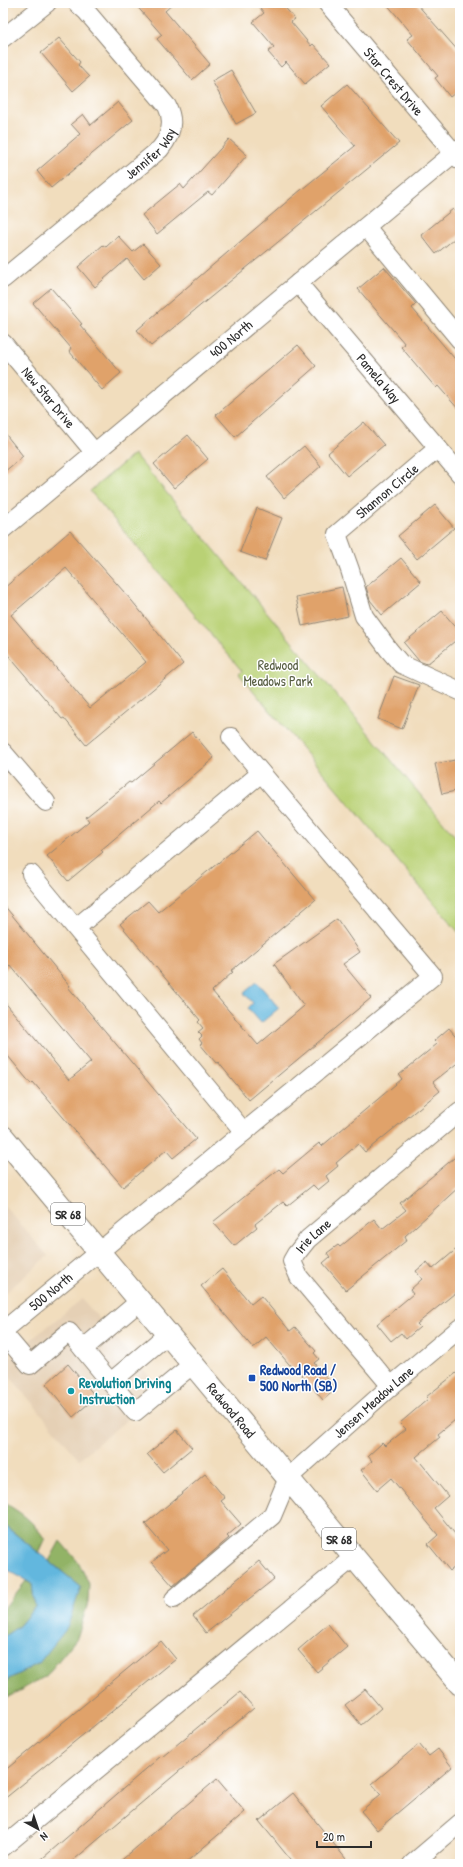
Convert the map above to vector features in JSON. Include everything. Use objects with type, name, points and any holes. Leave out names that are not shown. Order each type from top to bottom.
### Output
[{"type":"main road","name":"Redwood Road","points":[[5,1143],[99,1251],[460,1684]]},
{"type":"street","points":[[3,38],[47,3]]},
{"type":"street","name":"Jennifer Way","points":[[3,279],[160,149],[165,143],[171,129],[171,115],[167,106],[86,11],[77,3]]},
{"type":"street","name":"Star Crest Drive","points":[[327,3],[458,153]]},
{"type":"street","name":"400 North","points":[[3,529],[298,283],[458,153]]},
{"type":"street","points":[[366,227],[460,340]]},
{"type":"street","name":"Pamela Way","points":[[298,283],[460,474]]},
{"type":"street","name":"New Star Drive","points":[[3,343],[95,453]]},
{"type":"street","name":"Shannon Circle","points":[[438,448],[337,534],[364,616],[389,650],[401,664],[460,692]]},
{"type":"street","points":[[76,928],[261,773],[231,737]]},
{"type":"street","points":[[3,752],[46,802]]},
{"type":"street","name":"500 North","points":[[3,1332],[433,976],[261,773]]},
{"type":"street","points":[[31,874],[244,1132]]},
{"type":"street","name":"Irie Lane","points":[[391,1386],[299,1277],[292,1261],[308,1239],[460,1111]]},
{"type":"street","points":[[83,1349],[140,1300]]},
{"type":"street","name":"Jensen Meadow Lane","points":[[288,1478],[391,1386],[460,1328]]},
{"type":"street","points":[[3,1332],[30,1365],[69,1332],[135,1412],[193,1364]]},
{"type":"street","points":[[110,1382],[168,1334]]},
{"type":"street","points":[[174,1600],[272,1516],[288,1478]]},
{"type":"street","points":[[3,1847],[354,1557]]},
{"type":"street","points":[[412,1864],[460,1823]]},
{"type":"shaded area","points":[[3,1204],[48,1256],[3,1295]]},
{"type":"shaded area","points":[[82,1299],[162,1391],[79,1459],[3,1368],[3,1362]]},
{"type":"green space","name":"Redwood Meadows Park","points":[[134,454],[460,842],[460,934],[239,674],[242,671],[90,491]]},
{"type":"green space","points":[[3,1502],[27,1518],[37,1528],[45,1540],[39,1553],[3,1524]]},
{"type":"green space","points":[[60,1541],[79,1563],[89,1584],[88,1603],[77,1638],[46,1676],[3,1700],[3,1682],[39,1663],[81,1587],[49,1561]]},
{"type":"green space","points":[[26,1581],[32,1584],[35,1607],[19,1626],[3,1637],[3,1609]]},
{"type":"water","points":[[257,982],[279,1008],[261,1023],[248,1008],[253,1003],[244,993]]},
{"type":"water","points":[[3,1524],[81,1587],[67,1628],[39,1663],[3,1682],[3,1637],[19,1626],[35,1607],[32,1584],[3,1567]]},
{"type":"building","points":[[134,3],[174,3],[165,11],[210,64],[192,80],[157,39],[162,35]]},
{"type":"building","points":[[256,3],[281,3],[295,19],[291,22],[311,46],[313,44],[330,63],[305,84],[286,62],[281,67],[268,52],[274,47],[253,22],[264,13]]},
{"type":"building","points":[[386,3],[416,3],[460,53],[460,89],[450,97],[435,78],[438,76],[407,39],[413,35]]},
{"type":"building","points":[[59,38],[80,62],[78,65],[89,77],[73,91],[41,53]]},
{"type":"building","points":[[231,70],[256,113],[236,124],[212,81]]},
{"type":"building","points":[[347,84],[399,143],[151,346],[137,330],[290,199],[355,146],[321,106]]},
{"type":"building","points":[[118,102],[133,120],[51,188],[37,171],[80,134],[71,124],[83,114],[91,125]]},
{"type":"building","points":[[229,139],[247,155],[212,195],[208,192],[157,234],[142,215],[180,184],[184,189]]},
{"type":"building","points":[[453,209],[460,218],[460,234],[436,254],[421,235]]},
{"type":"building","points":[[118,236],[133,252],[143,244],[161,264],[144,279],[127,259],[95,287],[78,267],[103,245],[106,247]]},
{"type":"building","points":[[384,267],[416,304],[412,308],[460,365],[460,411],[438,386],[436,388],[401,347],[405,344],[358,289]]},
{"type":"building","points":[[51,288],[121,373],[102,390],[69,351],[71,348],[33,303]]},
{"type":"building","points":[[298,345],[316,366],[235,437],[216,415]]},
{"type":"building","points":[[364,422],[384,445],[347,476],[328,453]]},
{"type":"building","points":[[3,431],[23,456],[3,473]]},
{"type":"building","points":[[188,435],[208,459],[174,488],[154,464]]},
{"type":"building","points":[[304,446],[321,466],[284,498],[267,477]]},
{"type":"building","points":[[435,505],[454,528],[417,559],[398,536]]},
{"type":"building","points":[[257,508],[282,518],[265,561],[240,552]]},
{"type":"building","points":[[70,531],[132,601],[183,664],[86,745],[3,649],[3,589]],"holes":[[[66,568],[146,662],[90,708],[11,615]]]},
{"type":"building","points":[[401,558],[421,582],[382,615],[370,600],[366,587]]},
{"type":"building","points":[[342,587],[348,616],[302,626],[296,597]]},
{"type":"building","points":[[442,611],[460,632],[460,637],[427,664],[419,661],[404,643]]},
{"type":"building","points":[[394,676],[419,685],[402,729],[378,719]]},
{"type":"building","points":[[192,732],[214,758],[161,803],[159,801],[101,850],[103,852],[68,881],[47,856],[89,821],[86,817],[129,782],[131,783]]},
{"type":"building","points":[[460,759],[460,790],[442,794],[435,764]]},
{"type":"building","points":[[257,831],[315,900],[231,971],[233,972],[212,991],[258,1045],[304,1006],[274,964],[337,919],[360,952],[343,964],[371,998],[249,1100],[218,1062],[216,1063],[200,1044],[202,1043],[199,1039],[202,1036],[198,1032],[203,1028],[198,1022],[200,1020],[120,924],[148,901],[158,912]]},
{"type":"building","points":[[3,904],[70,986],[68,987],[196,1139],[173,1158],[166,1150],[123,1187],[33,1082],[31,1084],[3,1050],[3,1000],[69,1080],[91,1062],[10,965],[3,971]]},
{"type":"building","points":[[449,1028],[460,1041],[460,1061],[433,1082],[440,1091],[365,1152],[358,1144],[336,1163],[338,1166],[326,1176],[329,1181],[318,1190],[313,1185],[287,1206],[283,1202],[255,1224],[257,1227],[234,1246],[213,1222],[279,1169],[283,1173],[319,1143],[322,1146],[402,1079],[399,1075],[437,1044],[434,1041]]},
{"type":"building","points":[[460,1153],[460,1186],[405,1236],[407,1240],[346,1290],[323,1263],[330,1257],[327,1253],[338,1245],[340,1247],[374,1219],[382,1229],[406,1210],[400,1203]]},
{"type":"building","points":[[460,1246],[460,1289],[417,1324],[420,1327],[406,1339],[401,1333],[391,1341],[377,1324],[413,1294],[410,1290],[422,1279],[416,1271],[427,1262],[433,1269]]},
{"type":"building","points":[[222,1269],[251,1304],[261,1296],[290,1331],[295,1327],[316,1351],[314,1353],[319,1359],[314,1363],[336,1389],[323,1400],[296,1368],[294,1370],[266,1337],[253,1348],[201,1286]]},
{"type":"building","name":"Revolution Driving Instruction","points":[[68,1364],[96,1397],[73,1417],[46,1384]]},
{"type":"building","points":[[460,1370],[460,1416],[438,1434],[440,1437],[416,1457],[448,1496],[434,1508],[460,1540],[460,1563],[450,1571],[428,1544],[438,1535],[391,1478],[377,1490],[361,1470],[372,1461],[368,1456],[382,1443],[385,1446],[406,1429],[400,1423],[428,1399],[426,1397]]},
{"type":"building","points":[[177,1430],[192,1448],[163,1472],[147,1454]]},
{"type":"building","points":[[205,1474],[225,1498],[221,1501],[241,1524],[227,1536],[229,1538],[173,1586],[152,1562],[167,1550],[145,1524]]},
{"type":"building","points":[[259,1561],[274,1579],[206,1633],[193,1616]]},
{"type":"building","points":[[328,1624],[347,1647],[317,1672],[298,1650]]},
{"type":"building","points":[[161,1641],[176,1659],[3,1800],[3,1772]]},
{"type":"building","points":[[365,1689],[381,1708],[361,1725],[345,1705]]},
{"type":"building","points":[[240,1692],[254,1708],[69,1864],[36,1864],[161,1756],[162,1757]]},
{"type":"building","points":[[419,1744],[429,1756],[438,1749],[452,1767],[377,1830],[361,1811],[381,1794],[372,1784]]},
{"type":"building","points":[[217,1779],[245,1812],[184,1864],[117,1864]]},
{"type":"building","points":[[293,1793],[350,1864],[294,1864],[259,1821]]},
{"type":"place","name":"Redwood Road / 500 North (SB)","points":[[252,1378]]},
{"type":"place","name":"Revolution Driving Instruction","points":[[71,1391]]}]
